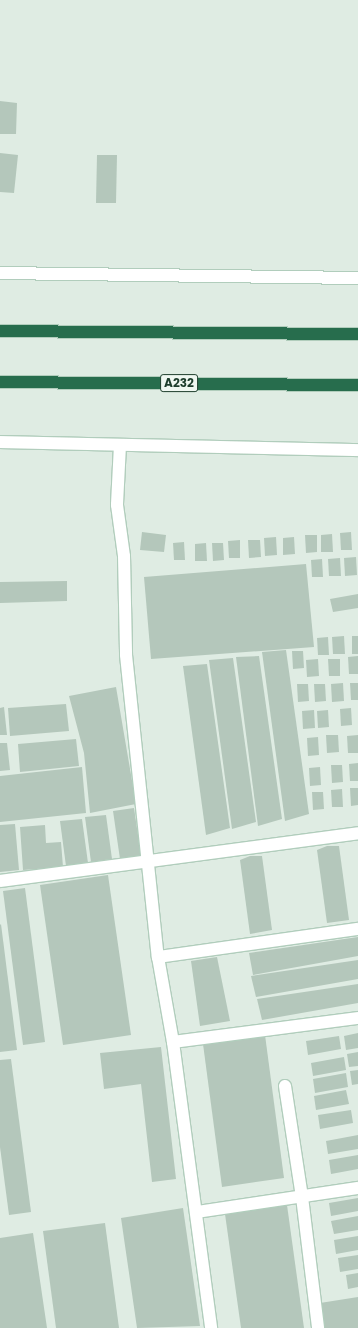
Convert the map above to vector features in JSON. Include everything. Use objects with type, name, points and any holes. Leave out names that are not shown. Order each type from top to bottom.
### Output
[{"type":"highway","points":[[0,331],[358,334]]},
{"type":"highway","name":"A232","points":[[0,382],[358,385]]},
{"type":"street","points":[[0,273],[358,278]]},
{"type":"street","points":[[0,442],[358,450]]},
{"type":"street","points":[[120,445],[117,506],[124,556],[126,655],[158,957],[173,1042],[197,1212],[210,1328]]},
{"type":"street","points":[[0,881],[358,833]]},
{"type":"street","points":[[158,957],[358,929]]},
{"type":"street","points":[[173,1042],[358,1018]]},
{"type":"street","points":[[285,1086],[302,1197],[318,1328]]},
{"type":"street","points":[[197,1212],[358,1188]]},
{"type":"building","points":[[0,101],[17,103],[16,134],[0,134]]},
{"type":"building","points":[[0,153],[18,155],[14,193],[0,192]]},
{"type":"building","points":[[97,155],[117,155],[116,203],[96,203]]},
{"type":"building","points":[[142,532],[166,535],[164,552],[140,550]]},
{"type":"building","points":[[351,532],[352,550],[341,550],[340,533]]},
{"type":"building","points":[[332,534],[333,552],[321,552],[321,535]]},
{"type":"building","points":[[305,535],[317,535],[317,552],[306,553]]},
{"type":"building","points":[[276,537],[277,555],[265,556],[264,538]]},
{"type":"building","points":[[294,537],[295,554],[283,555],[283,538]]},
{"type":"building","points":[[240,540],[240,558],[229,558],[228,541]]},
{"type":"building","points":[[248,540],[260,540],[261,557],[249,558]]},
{"type":"building","points":[[184,542],[185,560],[174,560],[173,543]]},
{"type":"building","points":[[206,543],[207,561],[195,561],[195,544]]},
{"type":"building","points":[[212,543],[223,543],[224,560],[213,561]]},
{"type":"building","points":[[356,557],[357,575],[345,576],[344,558]]},
{"type":"building","points":[[340,558],[341,576],[329,576],[328,559]]},
{"type":"building","points":[[322,559],[323,577],[312,577],[311,560]]},
{"type":"building","points":[[306,564],[314,647],[151,659],[144,577]]},
{"type":"building","points":[[67,581],[67,601],[0,603],[0,582]]},
{"type":"building","points":[[358,594],[358,608],[333,612],[330,599]]},
{"type":"building","points":[[344,636],[345,654],[333,654],[332,637]]},
{"type":"building","points":[[352,636],[358,636],[358,654],[352,654]]},
{"type":"building","points":[[328,637],[329,655],[318,655],[317,638]]},
{"type":"building","points":[[286,650],[309,814],[285,821],[262,652]]},
{"type":"building","points":[[292,651],[303,651],[304,668],[293,669]]},
{"type":"building","points":[[259,656],[282,819],[258,826],[236,657]]},
{"type":"building","points":[[358,656],[358,674],[349,674],[348,657]]},
{"type":"building","points":[[233,658],[256,822],[232,829],[209,660]]},
{"type":"building","points":[[318,659],[319,676],[307,677],[306,660]]},
{"type":"building","points":[[328,659],[340,659],[340,676],[329,676]]},
{"type":"building","points":[[207,664],[230,828],[206,835],[183,666]]},
{"type":"building","points":[[343,683],[344,701],[332,702],[331,684]]},
{"type":"building","points":[[350,683],[358,683],[358,700],[351,700]]},
{"type":"building","points":[[297,684],[308,684],[309,701],[298,702]]},
{"type":"building","points":[[314,684],[325,684],[326,701],[315,702]]},
{"type":"building","points":[[116,687],[136,804],[90,813],[84,753],[69,696]]},
{"type":"building","points":[[66,704],[69,731],[10,736],[8,708]]},
{"type":"building","points":[[4,707],[7,735],[0,735],[0,708]]},
{"type":"building","points":[[351,708],[352,725],[341,726],[340,709]]},
{"type":"building","points":[[314,710],[315,728],[303,729],[302,711]]},
{"type":"building","points":[[328,710],[329,727],[318,728],[317,711]]},
{"type":"building","points":[[326,735],[338,735],[339,752],[327,753]]},
{"type":"building","points":[[358,735],[358,753],[348,753],[347,736]]},
{"type":"building","points":[[318,737],[319,755],[308,756],[307,738]]},
{"type":"building","points":[[76,739],[79,766],[20,772],[18,744]]},
{"type":"building","points":[[0,743],[7,743],[10,770],[0,771]]},
{"type":"building","points":[[358,763],[358,781],[350,781],[349,764]]},
{"type":"building","points":[[331,765],[342,765],[343,782],[332,783]]},
{"type":"building","points":[[82,767],[86,813],[0,822],[0,776]]},
{"type":"building","points":[[320,767],[321,785],[310,786],[309,768]]},
{"type":"building","points":[[350,788],[358,788],[358,805],[351,806]]},
{"type":"building","points":[[342,789],[343,807],[332,807],[331,790]]},
{"type":"building","points":[[312,792],[323,792],[324,809],[313,810]]},
{"type":"building","points":[[134,808],[141,856],[120,859],[113,811]]},
{"type":"building","points":[[106,815],[112,859],[91,862],[85,817]]},
{"type":"building","points":[[82,819],[88,863],[66,866],[60,821]]},
{"type":"building","points":[[15,824],[19,870],[0,872],[0,825]]},
{"type":"building","points":[[45,825],[46,843],[61,842],[63,867],[23,870],[20,827]]},
{"type":"building","points":[[327,846],[339,846],[349,920],[327,923],[317,850]]},
{"type":"building","points":[[250,856],[262,856],[272,930],[250,934],[240,860]]},
{"type":"building","points":[[108,875],[131,1035],[63,1045],[40,885]]},
{"type":"building","points":[[25,888],[45,1042],[23,1045],[3,891]]},
{"type":"building","points":[[1,924],[17,1050],[0,1052],[0,925]]},
{"type":"building","points":[[358,937],[358,956],[253,975],[249,953]]},
{"type":"building","points":[[217,957],[230,1021],[200,1026],[191,961]]},
{"type":"building","points":[[358,960],[358,979],[256,997],[251,976]]},
{"type":"building","points":[[358,984],[358,1003],[262,1020],[257,999]]},
{"type":"building","points":[[358,1033],[358,1048],[346,1050],[344,1036]]},
{"type":"building","points":[[265,1035],[284,1178],[222,1187],[203,1044]]},
{"type":"building","points":[[339,1036],[341,1049],[308,1055],[306,1041]]},
{"type":"building","points":[[161,1047],[176,1179],[152,1182],[141,1084],[104,1089],[100,1053]]},
{"type":"building","points":[[358,1052],[358,1066],[349,1067],[347,1054]]},
{"type":"building","points":[[344,1057],[346,1070],[313,1076],[311,1063]]},
{"type":"building","points":[[11,1059],[31,1212],[9,1215],[0,1147],[0,1060]]},
{"type":"building","points":[[358,1070],[358,1084],[352,1085],[350,1071]]},
{"type":"building","points":[[346,1073],[348,1087],[315,1093],[313,1079]]},
{"type":"building","points":[[346,1090],[349,1104],[316,1110],[314,1096]]},
{"type":"building","points":[[351,1110],[353,1123],[320,1129],[318,1115]]},
{"type":"building","points":[[358,1135],[358,1149],[328,1154],[326,1141]]},
{"type":"building","points":[[358,1155],[358,1169],[331,1174],[329,1160]]},
{"type":"building","points":[[358,1198],[358,1211],[331,1216],[329,1203]]},
{"type":"building","points":[[287,1205],[304,1328],[241,1328],[225,1214]]},
{"type":"building","points":[[183,1208],[200,1326],[137,1328],[121,1218]]},
{"type":"building","points":[[358,1216],[358,1230],[334,1234],[331,1221]]},
{"type":"building","points":[[105,1223],[119,1328],[56,1328],[43,1231]]},
{"type":"building","points":[[33,1233],[47,1328],[0,1328],[0,1238]]},
{"type":"building","points":[[358,1236],[358,1250],[336,1254],[334,1240]]},
{"type":"building","points":[[358,1255],[358,1269],[340,1272],[338,1258]]},
{"type":"building","points":[[358,1273],[358,1287],[348,1289],[346,1275]]},
{"type":"building","points":[[358,1297],[358,1328],[324,1328],[320,1303]]}]
